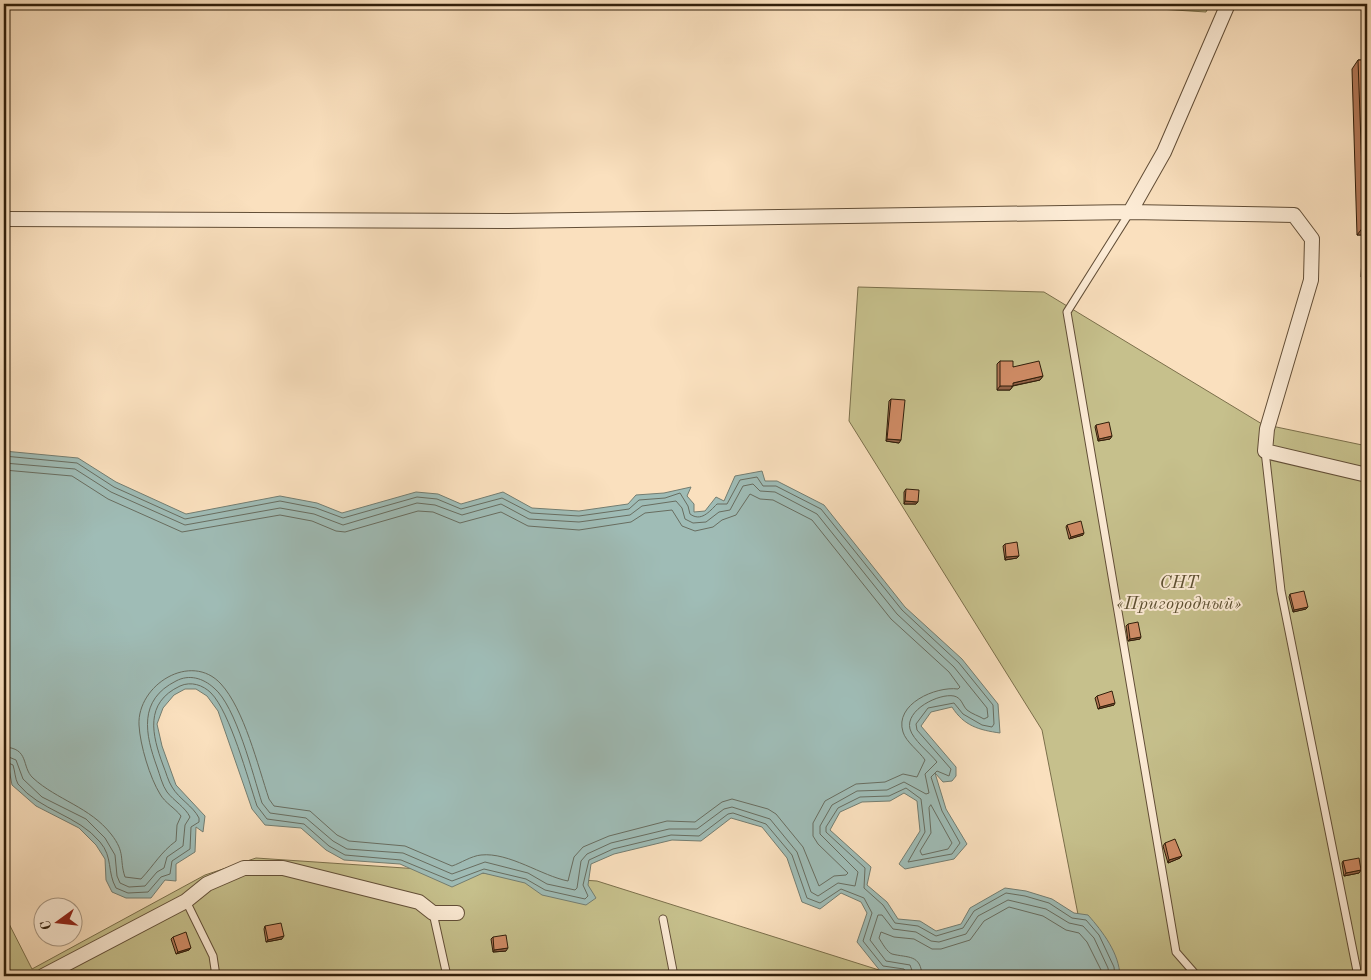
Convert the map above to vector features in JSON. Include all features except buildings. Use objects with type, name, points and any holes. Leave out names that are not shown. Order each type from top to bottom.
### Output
[{"type":"street","points":[[1130,212],[1164,152],[1228,4]]},
{"type":"street","points":[[4,219],[504,221],[1130,212],[1294,215],[1312,239],[1311,280],[1267,429],[1265,451],[1367,475]]},
{"type":"street","points":[[43,976],[186,901],[207,884],[244,868],[284,868],[419,902],[433,912],[457,913]]},
{"type":"lane","points":[[1130,212],[1067,312],[1176,952],[1197,976]]},
{"type":"lane","points":[[1265,451],[1281,591],[1358,976]]},
{"type":"lane","points":[[186,901],[213,956],[216,976]]},
{"type":"lane","points":[[433,912],[446,976]]},
{"type":"lane","points":[[663,919],[674,976]]},
{"type":"green space","points":[[1081,4],[1210,4],[1206,12]]},
{"type":"green space","name":"СНТ «Пригородный»","points":[[858,287],[1044,292],[1262,424],[1367,446],[1367,976],[1090,976],[1042,730],[849,421]]},
{"type":"green space","points":[[256,858],[597,881],[898,976],[4,976],[4,914],[32,969],[71,948],[82,948],[82,942],[205,875]]},
{"type":"water","points":[[4,451],[78,458],[116,482],[186,514],[280,496],[317,503],[342,513],[416,492],[438,494],[461,504],[503,492],[532,508],[579,511],[628,504],[636,495],[664,493],[691,487],[687,496],[694,504],[694,512],[705,511],[716,497],[724,501],[735,476],[762,471],[765,481],[777,481],[824,505],[905,607],[962,659],[998,704],[1000,733],[967,723],[952,707],[931,712],[921,726],[956,767],[956,776],[952,781],[943,782],[935,773],[946,809],[967,844],[954,859],[905,869],[899,864],[920,831],[917,801],[904,793],[890,801],[862,802],[840,812],[830,830],[871,867],[867,885],[887,902],[898,919],[920,921],[936,931],[961,924],[970,908],[1005,888],[1026,891],[1052,899],[1074,913],[1088,915],[1099,928],[1113,951],[1117,959],[1120,976],[903,976],[903,973],[881,972],[857,942],[867,913],[861,902],[841,893],[820,909],[802,902],[787,858],[762,827],[731,818],[701,841],[672,840],[614,854],[591,864],[588,885],[596,898],[586,905],[542,895],[525,883],[483,873],[452,887],[400,864],[344,860],[326,850],[301,828],[265,825],[252,809],[218,711],[207,696],[196,689],[185,689],[174,695],[163,708],[157,724],[162,746],[176,785],[205,816],[203,832],[196,827],[195,852],[176,864],[176,881],[165,880],[151,898],[126,898],[112,892],[106,880],[105,859],[96,845],[79,828],[36,806],[12,785],[9,769],[4,765]]}]
